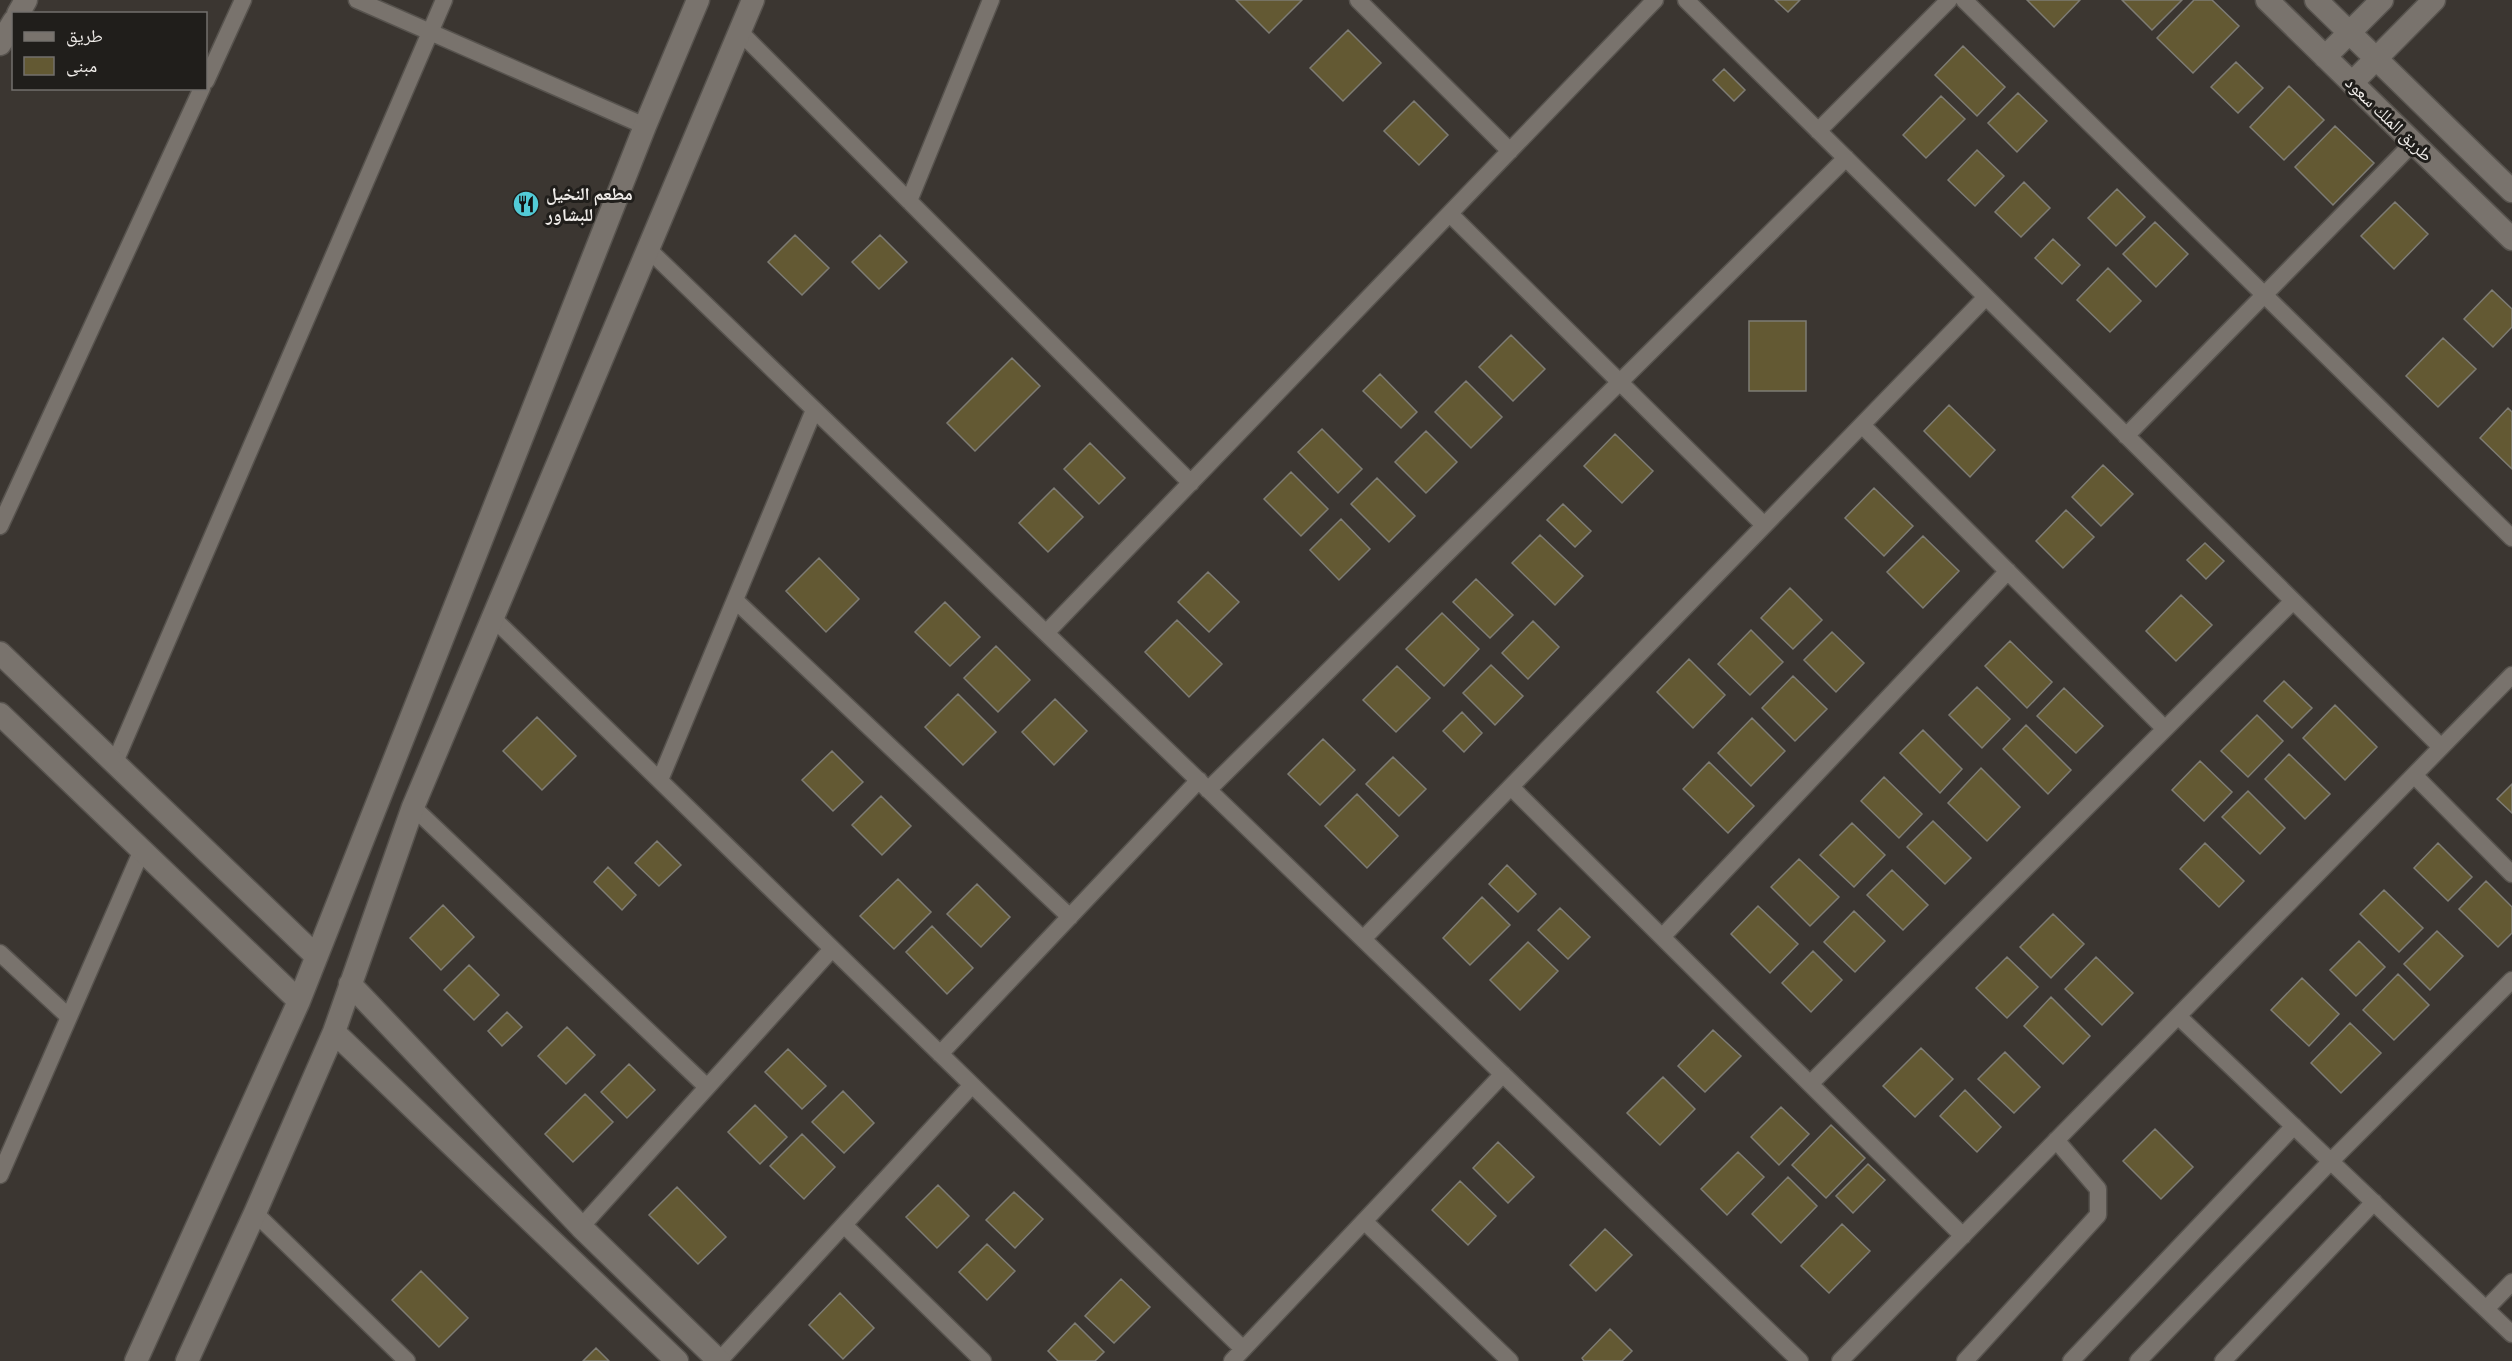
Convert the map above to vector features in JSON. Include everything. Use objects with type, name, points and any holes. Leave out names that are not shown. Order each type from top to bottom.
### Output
[{"type":"street","points":[[207,79],[243,0]]},
{"type":"street","points":[[357,0],[645,126]]},
{"type":"street","points":[[115,762],[444,0]]},
{"type":"street","points":[[136,1361],[299,1001],[645,126],[698,0]]},
{"type":"street","points":[[186,1361],[255,1213],[334,1032],[413,807],[753,0]]},
{"type":"street","points":[[909,201],[992,0]]},
{"type":"street","points":[[1358,0],[1510,151]]},
{"type":"street","points":[[1046,633],[1655,0]]},
{"type":"street","points":[[1686,0],[2441,747]]},
{"type":"street","points":[[1818,131],[1948,0]]},
{"type":"street","points":[[1964,0],[2512,538]]},
{"type":"street","name":"طريق الملك سعود","points":[[2266,0],[2512,239]]},
{"type":"street","name":"طريق الملك سعود","points":[[2316,0],[2512,191]]},
{"type":"street","points":[[2325,57],[2382,0]]},
{"type":"street","points":[[2352,83],[2434,0]]},
{"type":"street","points":[[0,44],[12,24]]},
{"type":"street","points":[[740,32],[1191,483]]},
{"type":"street","points":[[0,526],[201,90]]},
{"type":"street","points":[[2126,436],[2413,142]]},
{"type":"street","points":[[940,1054],[1070,917],[1203,785],[1620,382],[1846,158]]},
{"type":"street","points":[[1450,214],[1764,525]]},
{"type":"street","points":[[648,249],[1800,1361]]},
{"type":"street","points":[[1363,939],[1986,297]]},
{"type":"street","points":[[660,780],[814,410]]},
{"type":"street","points":[[1862,425],[2165,729]]},
{"type":"street","points":[[1662,937],[2008,571]]},
{"type":"street","points":[[735,600],[1070,917]]},
{"type":"street","points":[[1810,1084],[2293,601]]},
{"type":"street","points":[[493,618],[972,1085],[1237,1355],[1503,1074]]},
{"type":"street","points":[[0,653],[316,956]]},
{"type":"street","points":[[1840,1361],[2512,675]]},
{"type":"street","points":[[0,714],[299,1001]]},
{"type":"street","points":[[2414,775],[2512,874]]},
{"type":"street","points":[[1511,787],[1963,1236]]},
{"type":"street","points":[[413,807],[707,1087]]},
{"type":"street","points":[[1,1168],[142,850]]},
{"type":"street","points":[[581,1227],[832,949]]},
{"type":"street","points":[[0,953],[69,1017]]},
{"type":"street","points":[[2138,1361],[2331,1161],[2512,980]]},
{"type":"street","points":[[350,984],[581,1227],[719,1361],[972,1085]]},
{"type":"street","points":[[2178,1016],[2512,1334]]},
{"type":"street","points":[[334,1032],[677,1361]]},
{"type":"street","points":[[2071,1361],[2294,1126]]},
{"type":"street","points":[[1965,1361],[2098,1215],[2098,1189],[2056,1140]]},
{"type":"street","points":[[2223,1361],[2374,1202]]},
{"type":"street","points":[[255,1213],[404,1360]]},
{"type":"street","points":[[1364,1221],[1510,1361]]},
{"type":"street","points":[[844,1225],[983,1361]]},
{"type":"street","points":[[2486,1309],[2512,1282]]},
{"type":"building","points":[[1236,0],[1302,0],[1269,33]]},
{"type":"building","points":[[1775,0],[1800,0],[1788,12]]},
{"type":"building","points":[[2027,0],[2080,0],[2054,27]]},
{"type":"building","points":[[2122,0],[2182,0],[2152,30]]},
{"type":"building","points":[[2194,0],[2212,0],[2239,26],[2193,73],[2157,38]]},
{"type":"building","points":[[1348,30],[1381,63],[1343,101],[1310,68]]},
{"type":"building","points":[[1963,46],[2005,87],[1977,116],[1935,75]]},
{"type":"building","points":[[2236,62],[2263,88],[2238,113],[2211,87]]},
{"type":"building","points":[[1724,69],[1745,90],[1734,101],[1713,80]]},
{"type":"building","points":[[2289,86],[2324,120],[2284,160],[2250,127]]},
{"type":"building","points":[[2018,93],[2047,121],[2017,152],[1988,123]]},
{"type":"building","points":[[1941,96],[1965,119],[1926,158],[1903,135]]},
{"type":"building","points":[[1414,101],[1448,135],[1419,165],[1384,131]]},
{"type":"building","points":[[2335,126],[2374,163],[2333,205],[2295,167]]},
{"type":"building","points":[[1977,150],[2004,176],[1975,206],[1948,180]]},
{"type":"building","points":[[2024,182],[2050,208],[2021,237],[1995,212]]},
{"type":"building","points":[[2117,189],[2145,217],[2116,246],[2088,218]]},
{"type":"building","points":[[2395,202],[2428,234],[2394,269],[2361,236]]},
{"type":"building","points":[[2155,222],[2188,254],[2156,287],[2123,254]]},
{"type":"building","points":[[795,235],[829,268],[802,295],[768,262]]},
{"type":"building","points":[[880,235],[907,262],[879,289],[852,262]]},
{"type":"building","points":[[2053,239],[2080,265],[2062,284],[2035,258]]},
{"type":"building","points":[[2108,268],[2141,301],[2110,332],[2077,300]]},
{"type":"building","points":[[2492,290],[2512,309],[2512,327],[2493,347],[2464,319]]},
{"type":"building","points":[[1749,321],[1806,321],[1806,391],[1749,391]]},
{"type":"building","points":[[1511,335],[1545,369],[1513,401],[1479,367]]},
{"type":"building","points":[[2443,338],[2476,369],[2438,407],[2406,376]]},
{"type":"building","points":[[1012,358],[1040,386],[975,451],[947,423]]},
{"type":"building","points":[[1380,374],[1417,412],[1401,428],[1363,391]]},
{"type":"building","points":[[1466,381],[1502,417],[1471,448],[1435,412]]},
{"type":"building","points":[[1949,405],[1995,450],[1970,477],[1924,431]]},
{"type":"building","points":[[2508,408],[2512,412],[2512,469],[2480,438]]},
{"type":"building","points":[[1322,429],[1362,469],[1338,493],[1298,452]]},
{"type":"building","points":[[1426,431],[1457,462],[1426,493],[1395,462]]},
{"type":"building","points":[[1615,434],[1653,471],[1622,503],[1584,466]]},
{"type":"building","points":[[1090,443],[1125,478],[1099,504],[1064,469]]},
{"type":"building","points":[[2103,465],[2133,494],[2101,526],[2072,497]]},
{"type":"building","points":[[1291,472],[1328,509],[1301,536],[1264,499]]},
{"type":"building","points":[[1377,478],[1415,516],[1389,542],[1351,504]]},
{"type":"building","points":[[1054,488],[1083,517],[1048,552],[1019,523]]},
{"type":"building","points":[[1874,488],[1913,526],[1884,556],[1845,518]]},
{"type":"building","points":[[1563,504],[1591,531],[1575,547],[1547,520]]},
{"type":"building","points":[[2066,510],[2094,537],[2063,568],[2036,541]]},
{"type":"building","points":[[1341,519],[1370,549],[1339,580],[1310,550]]},
{"type":"building","points":[[1540,535],[1583,576],[1555,605],[1512,563]]},
{"type":"building","points":[[1923,536],[1959,571],[1923,608],[1887,572]]},
{"type":"building","points":[[2205,543],[2224,561],[2206,579],[2187,560]]},
{"type":"building","points":[[819,558],[859,599],[826,632],[786,591]]},
{"type":"building","points":[[1208,572],[1239,602],[1209,632],[1178,602]]},
{"type":"building","points":[[1476,579],[1513,615],[1490,638],[1453,602]]},
{"type":"building","points":[[1790,588],[1822,620],[1793,649],[1761,618]]},
{"type":"building","points":[[2181,595],[2212,625],[2176,661],[2146,631]]},
{"type":"building","points":[[945,602],[980,637],[950,666],[915,632]]},
{"type":"building","points":[[1442,613],[1479,649],[1444,686],[1406,649]]},
{"type":"building","points":[[1177,620],[1222,664],[1189,697],[1145,652]]},
{"type":"building","points":[[1533,621],[1559,647],[1528,679],[1502,653]]},
{"type":"building","points":[[1751,630],[1783,662],[1750,695],[1718,664]]},
{"type":"building","points":[[1832,632],[1864,663],[1836,692],[1804,660]]},
{"type":"building","points":[[2010,641],[2052,682],[2027,708],[1985,666]]},
{"type":"building","points":[[996,646],[1030,680],[998,712],[964,678]]},
{"type":"building","points":[[1689,659],[1725,695],[1693,728],[1657,692]]},
{"type":"building","points":[[1491,665],[1523,696],[1495,725],[1463,693]]},
{"type":"building","points":[[1397,666],[1430,698],[1396,732],[1363,700]]},
{"type":"building","points":[[1793,676],[1827,709],[1795,741],[1762,708]]},
{"type":"building","points":[[2284,681],[2312,708],[2292,728],[2264,701]]},
{"type":"building","points":[[1977,687],[2010,719],[1982,748],[1949,715]]},
{"type":"building","points":[[2064,688],[2103,726],[2076,753],[2037,716]]},
{"type":"building","points":[[958,694],[996,732],[963,765],[925,727]]},
{"type":"building","points":[[1055,699],[1087,731],[1054,765],[1022,732]]},
{"type":"building","points":[[2335,705],[2377,747],[2345,780],[2303,738]]},
{"type":"building","points":[[1462,712],[1482,733],[1464,752],[1443,731]]},
{"type":"building","points":[[2257,715],[2283,741],[2248,777],[2221,751]]},
{"type":"building","points":[[537,717],[576,756],[542,790],[503,751]]},
{"type":"building","points":[[1752,718],[1785,751],[1751,786],[1718,753]]},
{"type":"building","points":[[2026,725],[2071,770],[2048,794],[2003,749]]},
{"type":"building","points":[[1923,730],[1962,769],[1940,793],[1900,753]]},
{"type":"building","points":[[1323,739],[1355,770],[1320,805],[1288,774]]},
{"type":"building","points":[[832,751],[863,782],[833,811],[802,780]]},
{"type":"building","points":[[2289,754],[2330,794],[2305,819],[2265,779]]},
{"type":"building","points":[[1393,757],[1426,789],[1399,816],[1366,784]]},
{"type":"building","points":[[2200,761],[2232,792],[2204,821],[2172,790]]},
{"type":"building","points":[[1709,762],[1754,806],[1728,833],[1683,789]]},
{"type":"building","points":[[1981,768],[2020,807],[1987,841],[1948,803]]},
{"type":"building","points":[[1884,777],[1922,814],[1899,838],[1861,801]]},
{"type":"building","points":[[2512,784],[2512,813],[2497,799]]},
{"type":"building","points":[[2248,791],[2285,828],[2260,854],[2222,817]]},
{"type":"building","points":[[1357,794],[1398,836],[1367,868],[1325,826]]},
{"type":"building","points":[[881,796],[911,826],[882,855],[852,825]]},
{"type":"building","points":[[1933,821],[1971,858],[1945,884],[1907,847]]},
{"type":"building","points":[[1852,823],[1885,855],[1854,887],[1820,855]]},
{"type":"building","points":[[657,841],[681,865],[659,886],[635,863]]},
{"type":"building","points":[[2205,843],[2244,881],[2219,907],[2180,869]]},
{"type":"building","points":[[2438,843],[2472,877],[2448,901],[2414,868]]},
{"type":"building","points":[[1799,859],[1839,897],[1810,926],[1771,887]]},
{"type":"building","points":[[1507,865],[1536,894],[1518,912],[1489,884]]},
{"type":"building","points":[[608,867],[636,895],[622,910],[594,882]]},
{"type":"building","points":[[1892,870],[1928,905],[1903,930],[1867,895]]},
{"type":"building","points":[[898,879],[931,912],[894,949],[860,916]]},
{"type":"building","points":[[2486,881],[2512,907],[2512,933],[2498,947],[2459,909]]},
{"type":"building","points":[[977,884],[1010,917],[981,947],[947,914]]},
{"type":"building","points":[[2384,890],[2423,928],[2399,952],[2360,914]]},
{"type":"building","points":[[1482,897],[1510,925],[1470,965],[1443,938]]},
{"type":"building","points":[[443,905],[474,937],[441,970],[410,938]]},
{"type":"building","points":[[1758,906],[1798,944],[1770,973],[1731,934]]},
{"type":"building","points":[[1560,908],[1590,937],[1568,959],[1538,930]]},
{"type":"building","points":[[1854,911],[1885,941],[1855,972],[1824,942]]},
{"type":"building","points":[[2053,914],[2084,944],[2051,978],[2020,947]]},
{"type":"building","points":[[932,926],[973,968],[947,994],[906,952]]},
{"type":"building","points":[[2437,931],[2463,956],[2430,990],[2404,964]]},
{"type":"building","points":[[2359,941],[2385,967],[2356,996],[2330,970]]},
{"type":"building","points":[[1528,942],[1558,971],[1520,1010],[1490,980]]},
{"type":"building","points":[[1813,951],[1842,980],[1811,1012],[1782,983]]},
{"type":"building","points":[[2007,957],[2038,987],[2007,1018],[1976,988]]},
{"type":"building","points":[[2096,957],[2133,993],[2102,1025],[2065,989]]},
{"type":"building","points":[[469,965],[499,995],[474,1020],[444,990]]},
{"type":"building","points":[[2398,974],[2429,1005],[2394,1040],[2363,1010]]},
{"type":"building","points":[[2302,978],[2339,1014],[2309,1046],[2271,1010]]},
{"type":"building","points":[[2051,997],[2090,1036],[2063,1064],[2024,1026]]},
{"type":"building","points":[[507,1012],[522,1027],[502,1046],[488,1031]]},
{"type":"building","points":[[2350,1023],[2381,1053],[2341,1093],[2311,1063]]},
{"type":"building","points":[[567,1027],[595,1055],[566,1084],[538,1056]]},
{"type":"building","points":[[1713,1030],[1741,1056],[1705,1092],[1678,1066]]},
{"type":"building","points":[[1921,1048],[1953,1079],[1915,1117],[1883,1086]]},
{"type":"building","points":[[788,1049],[826,1086],[802,1109],[765,1072]]},
{"type":"building","points":[[2005,1052],[2040,1087],[2014,1113],[1978,1079]]},
{"type":"building","points":[[629,1064],[655,1090],[627,1118],[601,1092]]},
{"type":"building","points":[[1663,1077],[1695,1109],[1660,1145],[1627,1113]]},
{"type":"building","points":[[1965,1090],[2001,1127],[1977,1152],[1940,1116]]},
{"type":"building","points":[[843,1091],[874,1123],[844,1153],[812,1122]]},
{"type":"building","points":[[585,1094],[613,1122],[573,1162],[545,1134]]},
{"type":"building","points":[[755,1105],[787,1137],[760,1164],[728,1132]]},
{"type":"building","points":[[1781,1107],[1809,1134],[1779,1165],[1751,1137]]},
{"type":"building","points":[[1831,1125],[1865,1158],[1826,1198],[1792,1165]]},
{"type":"building","points":[[2155,1129],[2193,1167],[2161,1199],[2123,1161]]},
{"type":"building","points":[[802,1134],[835,1167],[804,1199],[770,1166]]},
{"type":"building","points":[[1498,1142],[1534,1177],[1508,1203],[1473,1168]]},
{"type":"building","points":[[1738,1152],[1764,1177],[1727,1215],[1701,1189]]},
{"type":"building","points":[[1868,1164],[1885,1180],[1853,1213],[1836,1196]]},
{"type":"building","points":[[1788,1177],[1817,1206],[1781,1243],[1752,1214]]},
{"type":"building","points":[[1460,1181],[1496,1216],[1468,1245],[1432,1210]]},
{"type":"building","points":[[938,1185],[969,1216],[937,1248],[906,1217]]},
{"type":"building","points":[[677,1187],[726,1237],[698,1264],[649,1215]]},
{"type":"building","points":[[1014,1192],[1043,1219],[1015,1248],[986,1220]]},
{"type":"building","points":[[1842,1224],[1870,1251],[1829,1293],[1801,1266]]},
{"type":"building","points":[[1605,1229],[1632,1255],[1596,1291],[1570,1265]]},
{"type":"building","points":[[987,1244],[1015,1271],[987,1300],[959,1272]]},
{"type":"building","points":[[421,1271],[468,1318],[439,1347],[392,1300]]},
{"type":"building","points":[[1121,1279],[1150,1307],[1114,1343],[1085,1316]]},
{"type":"building","points":[[840,1293],[874,1328],[843,1359],[809,1325]]},
{"type":"building","points":[[1075,1323],[1104,1352],[1095,1361],[1058,1361],[1048,1351]]},
{"type":"building","points":[[1610,1329],[1632,1351],[1622,1361],[1584,1361],[1582,1358]]},
{"type":"building","points":[[596,1348],[609,1361],[583,1361]]},
{"type":"place","name":"مطعم النخيل للبشاور","points":[[526,204]]}]
